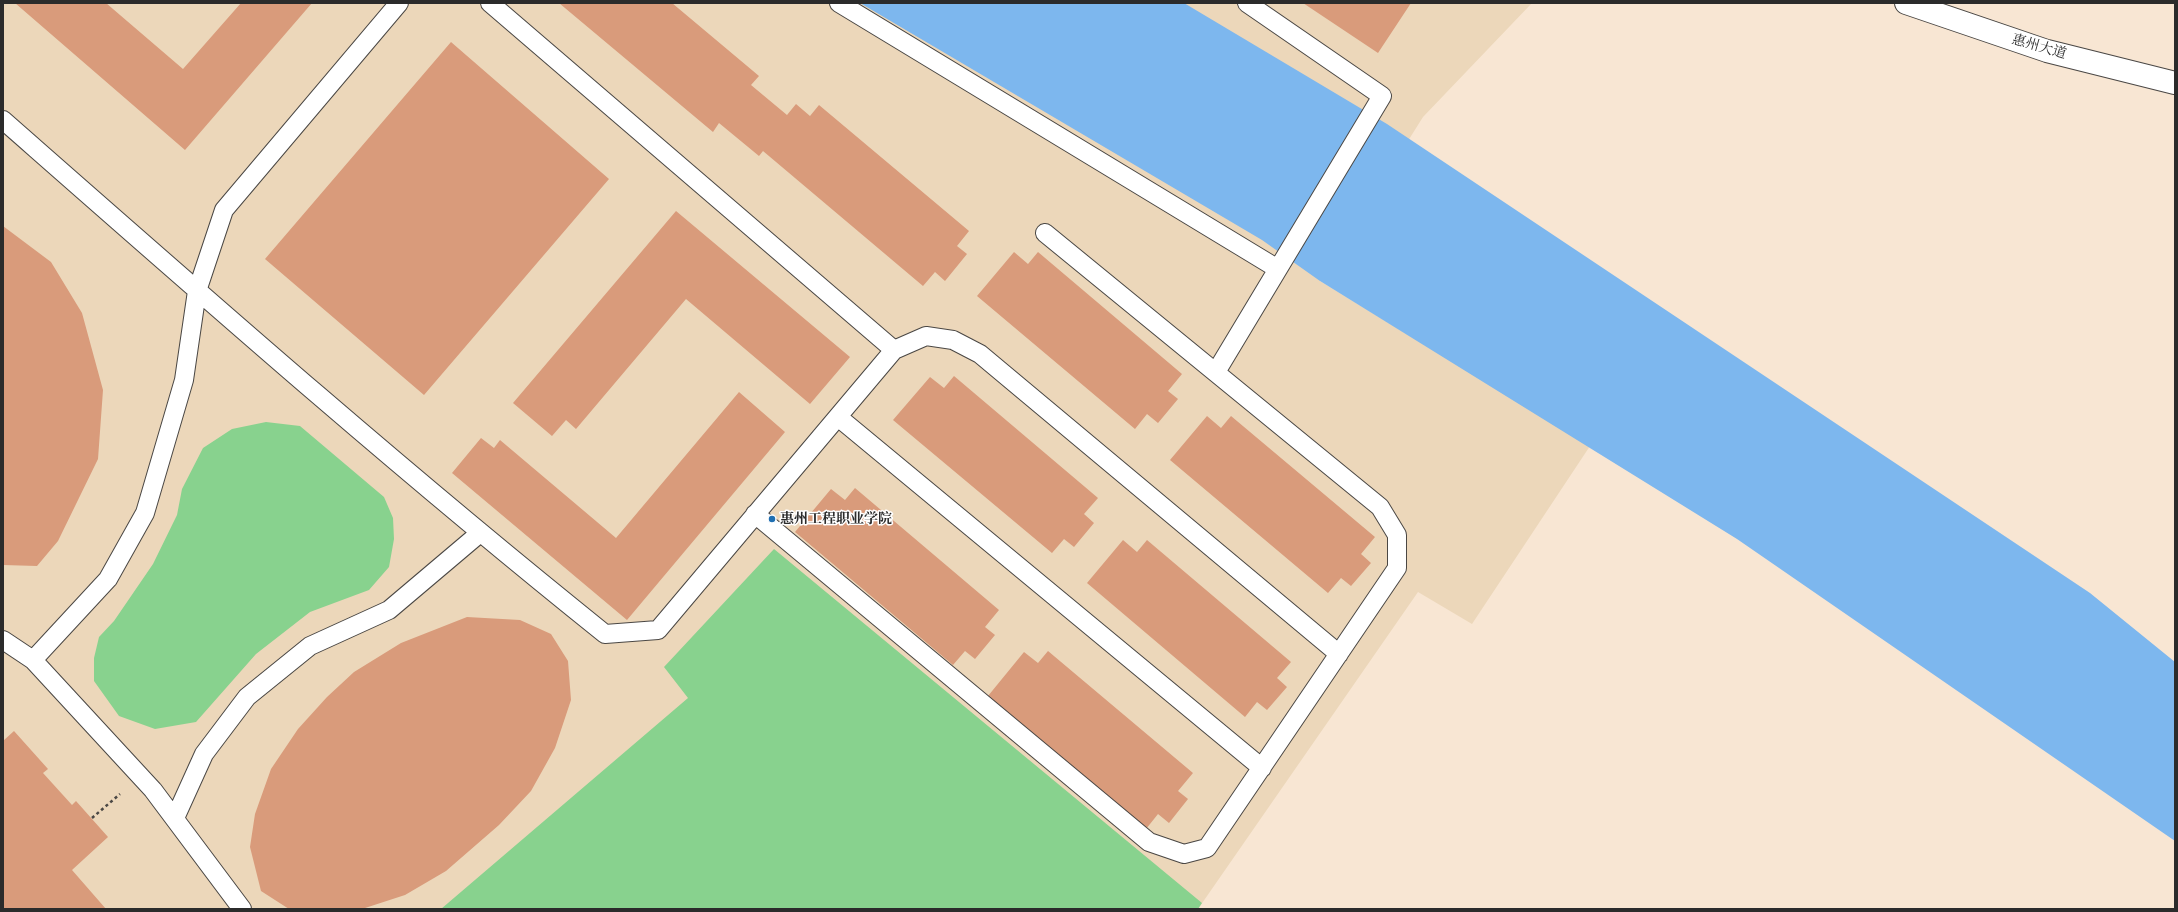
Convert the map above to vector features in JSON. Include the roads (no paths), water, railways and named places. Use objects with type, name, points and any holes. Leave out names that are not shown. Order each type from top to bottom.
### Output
[{"type":"highway","name":"惠州大道","points":[[1906,3],[2047,51],[2175,83]]},
{"type":"lane","points":[[33,660],[108,579],[145,513],[184,380],[197,291],[224,210],[399,3]]},
{"type":"lane","points":[[490,3],[894,350]]},
{"type":"lane","points":[[839,3],[1278,269]]},
{"type":"lane","points":[[1216,372],[1382,96],[1247,3]]},
{"type":"lane","points":[[3,120],[197,291],[480,533],[605,634],[658,630],[894,350],[926,336],[953,340],[980,354],[1339,654]]},
{"type":"lane","points":[[755,514],[1149,842],[1184,854],[1207,848],[1397,568],[1397,535],[1380,507],[1045,233]]},
{"type":"lane","points":[[838,417],[1262,768]]},
{"type":"lane","points":[[175,818],[204,754],[246,697],[310,646],[389,610],[480,533]]},
{"type":"lane","points":[[3,640],[33,660],[140,776],[175,818],[242,909]]},
{"type":"water","points":[[860,3],[1184,3],[1387,124],[2090,593],[2175,662],[2175,841],[1737,539],[1320,281],[1262,240]]},
{"type":"place","name":"惠州工程职业学院","points":[[772,519]]}]
